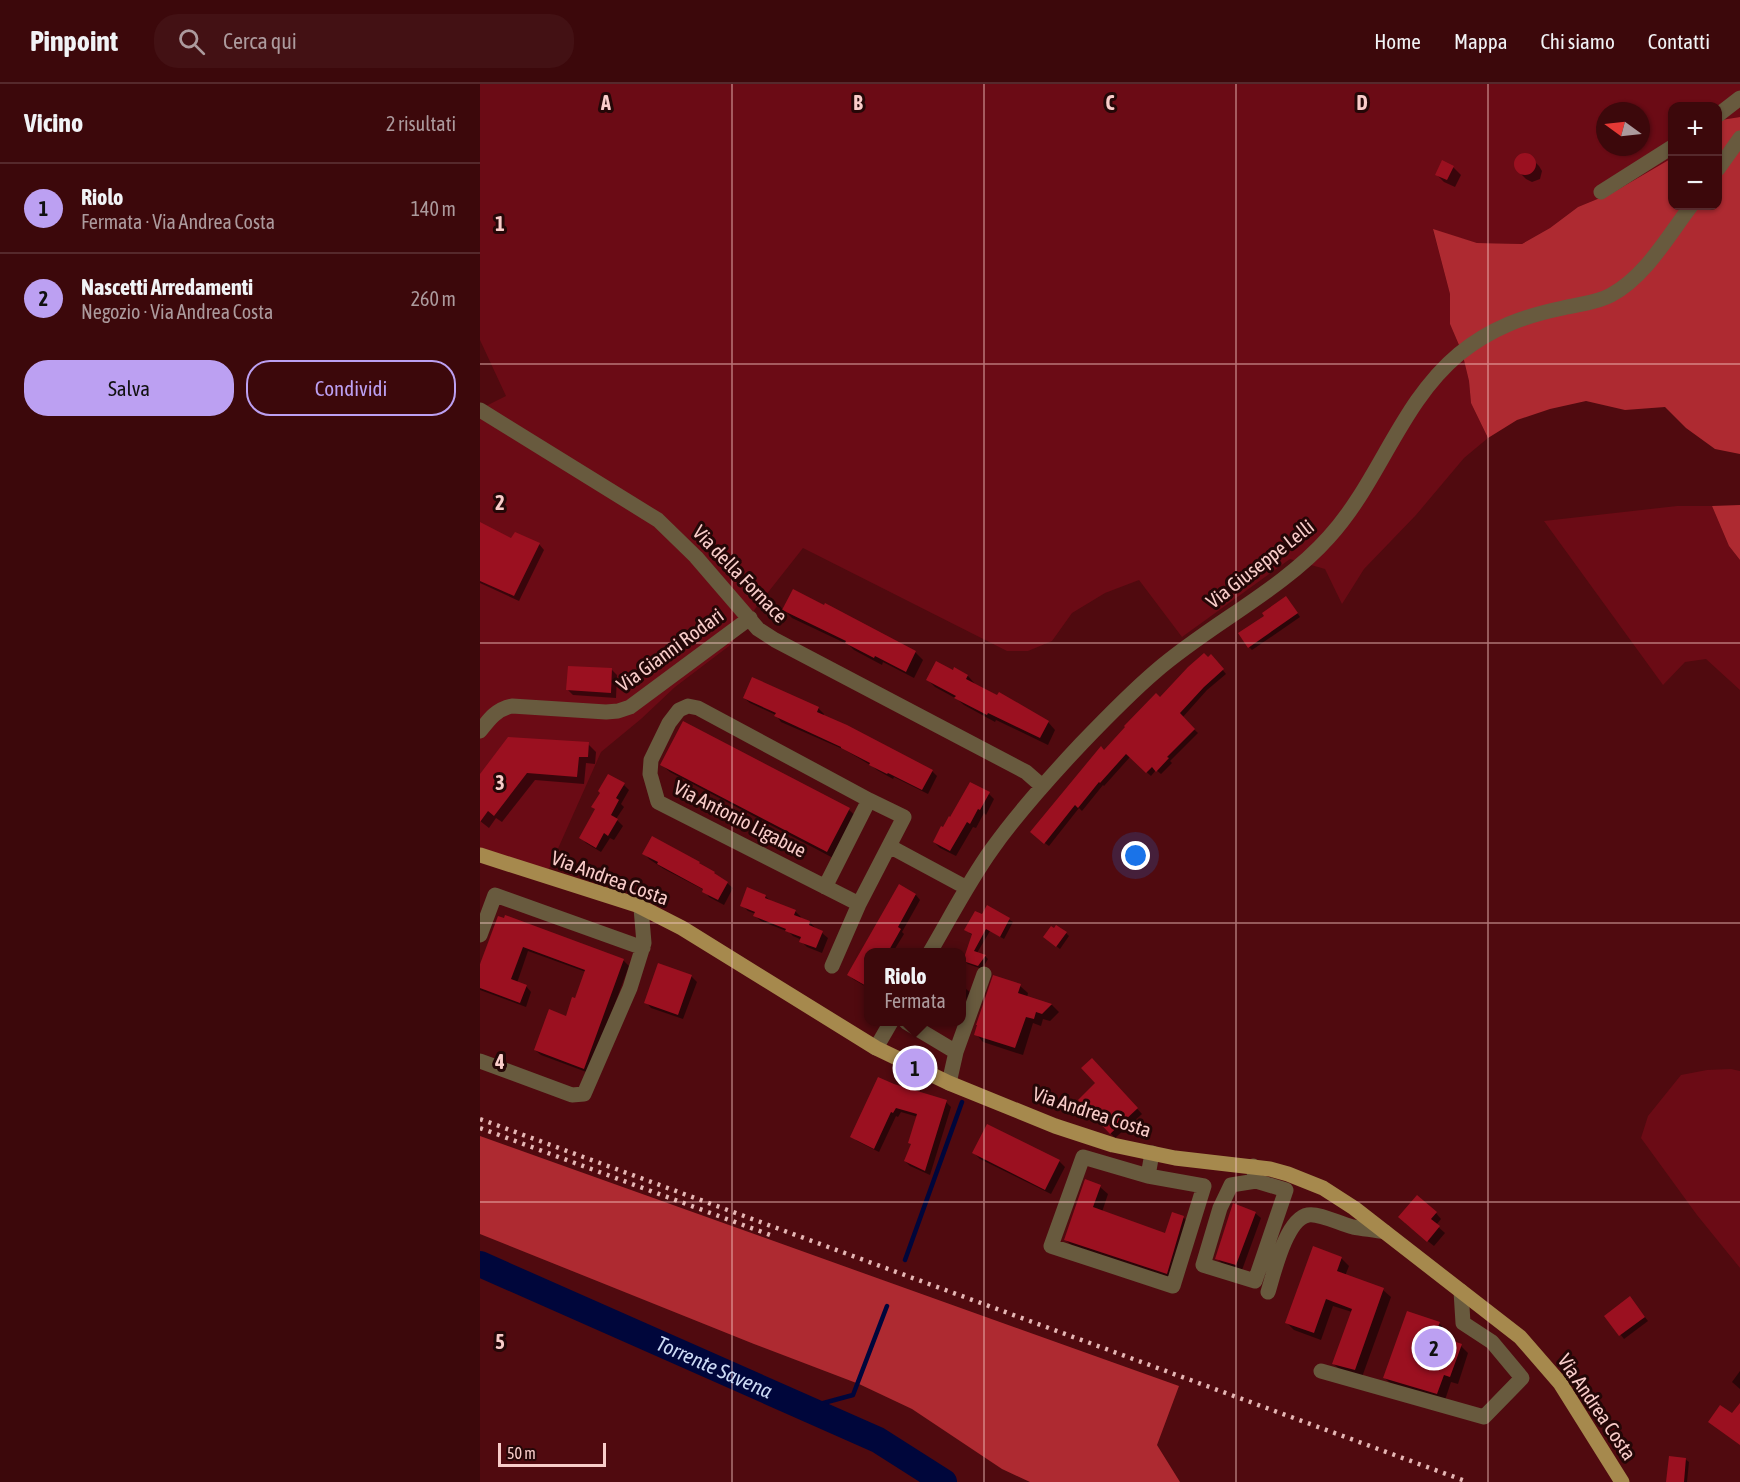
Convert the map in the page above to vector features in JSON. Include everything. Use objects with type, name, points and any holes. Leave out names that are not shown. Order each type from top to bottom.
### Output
[{"type":"main road","name":"Via Andrea Costa","points":[[480,855],[641,908],[682,928],[876,1048],[949,1083],[1078,1134],[1113,1145],[1255,1174],[1288,1174],[1323,1188],[1354,1208],[1520,1337],[1560,1383],[1622,1482]]},
{"type":"street","points":[[1722,112],[1740,98]]},
{"type":"street","points":[[1722,163],[1740,138]]},
{"type":"street","points":[[1601,192],[1668,150]]},
{"type":"street","name":"Via Giuseppe Lelli","points":[[932,948],[993,848],[1042,786],[1104,720],[1156,671],[1291,572],[1328,538],[1354,505],[1424,390],[1444,368],[1483,337],[1506,324],[1611,296],[1644,267],[1688,210]]},
{"type":"street","name":"Via della Fornace","points":[[480,410],[658,520],[696,557],[758,629],[1026,772],[1042,786]]},
{"type":"street","name":"Via Gianni Rodari","points":[[480,730],[496,712],[512,706],[606,712],[630,707],[750,618]]},
{"type":"street","name":"Via Antonio Ligabue","points":[[688,706],[698,708],[904,817],[889,846],[859,904],[658,802],[650,774],[651,760],[669,723],[679,710],[688,706]]},
{"type":"street","points":[[825,887],[869,800]]},
{"type":"street","points":[[889,846],[967,888]]},
{"type":"street","points":[[480,935],[495,895],[643,948]]},
{"type":"street","points":[[832,966],[859,904]]},
{"type":"street","points":[[480,1060],[572,1095],[584,1094],[630,988],[643,948],[641,908]]},
{"type":"street","points":[[966,1024],[984,974]]},
{"type":"street","points":[[876,1048],[889,1026]]},
{"type":"street","points":[[913,1026],[956,1052]]},
{"type":"street","points":[[949,1083],[956,1052],[965,1026]]},
{"type":"street","points":[[1148,1176],[1152,1153]]},
{"type":"street","points":[[1083,1157],[1148,1176],[1204,1186],[1173,1286],[1051,1246],[1083,1157]]},
{"type":"street","points":[[1255,1174],[1286,1190],[1256,1281],[1203,1265],[1220,1208],[1231,1185],[1255,1174]]},
{"type":"street","points":[[1268,1292],[1284,1242],[1300,1218],[1308,1215],[1318,1216],[1353,1227],[1385,1232]]},
{"type":"street","points":[[1321,1371],[1484,1417],[1522,1378],[1492,1342],[1463,1323],[1461,1291]]},
{"type":"shaded area","points":[[480,84],[1740,84],[1740,117],[1722,120],[1722,102],[1668,102],[1668,160],[1612,193],[1578,207],[1550,228],[1522,244],[1477,243],[1433,230],[1450,294],[1450,324],[1462,352],[1469,381],[1471,403],[1488,438],[1464,458],[1416,515],[1364,569],[1342,604],[1325,569],[1290,559],[1182,637],[1139,580],[1105,593],[1072,613],[1052,641],[1028,651],[1007,651],[803,548],[729,646],[675,687],[601,752],[548,871],[480,855],[480,409],[506,396],[480,340]]},
{"type":"shaded area","points":[[1740,117],[1740,454],[1715,449],[1686,428],[1665,407],[1625,410],[1586,401],[1550,409],[1517,420],[1488,438],[1471,403],[1469,381],[1462,352],[1450,324],[1450,294],[1433,229],[1477,243],[1522,244],[1550,228],[1578,207],[1612,193],[1668,160],[1668,210],[1722,210],[1722,120]]},
{"type":"shaded area","points":[[1740,505],[1740,560],[1729,546],[1712,506]]},
{"type":"shaded area","points":[[1677,506],[1712,506],[1729,546],[1740,560],[1740,690],[1706,659],[1685,662],[1663,685],[1544,521]]},
{"type":"shaded area","points":[[1707,1070],[1740,1071],[1740,1268],[1697,1215],[1641,1138],[1648,1116],[1681,1075]]},
{"type":"shaded area","points":[[480,1136],[1179,1386],[1157,1445],[1180,1482],[1030,1482],[1002,1469],[912,1409],[859,1384],[480,1234]]},
{"type":"building","points":[[1525,153],[1533,156],[1536,164],[1533,172],[1525,175],[1517,172],[1514,164],[1517,156]]},
{"type":"building","points":[[1442,160],[1454,166],[1447,180],[1435,175]]},
{"type":"building","points":[[480,522],[511,538],[515,532],[540,543],[514,596],[480,581]]},
{"type":"building","points":[[793,589],[824,605],[825,603],[916,651],[906,672],[782,610]]},
{"type":"building","points":[[1286,596],[1298,613],[1248,648],[1238,633],[1264,616],[1262,613]]},
{"type":"building","points":[[1204,653],[1208,657],[1211,654],[1224,669],[1180,713],[1195,729],[1167,757],[1169,758],[1156,772],[1152,767],[1146,773],[1126,754],[1078,808],[1075,805],[1044,844],[1030,832],[1101,746],[1104,750],[1156,693],[1160,697]]},
{"type":"building","points":[[936,661],[953,670],[954,667],[968,675],[966,679],[997,695],[999,692],[1049,721],[1040,738],[988,713],[987,715],[926,680]]},
{"type":"building","points":[[568,666],[612,668],[611,693],[566,690]]},
{"type":"building","points":[[752,677],[819,707],[817,712],[933,770],[922,790],[869,765],[870,763],[841,747],[774,716],[776,713],[743,698]]},
{"type":"building","points":[[683,721],[850,808],[827,852],[660,765]]},
{"type":"building","points":[[508,737],[589,742],[588,757],[579,757],[577,777],[527,773],[494,816],[488,811],[480,822],[480,774]]},
{"type":"building","points":[[608,774],[625,783],[616,798],[619,800],[611,815],[618,819],[608,836],[604,833],[596,848],[579,838],[595,809],[591,807]]},
{"type":"building","points":[[970,782],[990,792],[970,824],[967,822],[950,851],[933,842]]},
{"type":"building","points":[[652,836],[700,862],[728,882],[718,900],[642,854]]},
{"type":"building","points":[[899,884],[916,894],[898,927],[901,929],[890,948],[864,948],[864,985],[847,975]]},
{"type":"building","points":[[747,887],[766,895],[765,898],[796,910],[794,915],[810,921],[809,925],[823,931],[816,948],[799,942],[801,937],[753,916],[755,912],[740,906]]},
{"type":"building","points":[[987,905],[1010,918],[1000,937],[986,929],[974,951],[986,955],[978,966],[966,962],[966,952],[972,934],[964,930],[975,911],[982,914]]},
{"type":"building","points":[[505,915],[624,959],[584,1069],[534,1050],[549,1009],[566,1016],[585,970],[523,947],[511,979],[527,985],[520,1003],[480,988],[480,964],[498,916],[504,918]]},
{"type":"building","points":[[1056,925],[1067,932],[1056,947],[1043,937],[1051,926],[1054,928]]},
{"type":"building","points":[[658,963],[692,975],[678,1015],[644,1003]]},
{"type":"building","points":[[993,975],[1021,984],[1018,993],[1052,1004],[1042,1014],[1036,1012],[1034,1019],[1026,1017],[1015,1048],[974,1035]]},
{"type":"building","points":[[1092,1058],[1138,1108],[1110,1134],[1078,1100],[1095,1083],[1081,1068]]},
{"type":"building","points":[[878,1077],[947,1100],[925,1171],[904,1161],[911,1144],[908,1143],[917,1114],[896,1108],[893,1113],[891,1112],[874,1149],[850,1137]]},
{"type":"building","points":[[987,1124],[1060,1160],[1045,1190],[972,1153]]},
{"type":"building","points":[[1085,1179],[1101,1185],[1093,1207],[1165,1233],[1172,1212],[1184,1216],[1167,1274],[1064,1240]]},
{"type":"building","points":[[1417,1195],[1437,1212],[1431,1219],[1440,1226],[1427,1242],[1398,1217]]},
{"type":"building","points":[[1233,1203],[1256,1212],[1236,1265],[1215,1259]]},
{"type":"building","points":[[1313,1246],[1342,1257],[1337,1271],[1384,1288],[1355,1370],[1332,1364],[1352,1309],[1326,1299],[1314,1333],[1285,1323]]},
{"type":"building","points":[[1630,1296],[1645,1317],[1619,1336],[1604,1316]]},
{"type":"building","points":[[1407,1311],[1440,1322],[1435,1335],[1462,1344],[1450,1377],[1444,1375],[1437,1394],[1383,1378]]},
{"type":"building","points":[[1740,1403],[1740,1445],[1708,1422],[1720,1405],[1732,1413]]},
{"type":"building","points":[[1669,1456],[1686,1458],[1684,1482],[1666,1482]]},
{"type":"waterway","points":[[905,1260],[962,1102]]},
{"type":"waterway","name":"Torrente Savena","points":[[480,1264],[878,1440],[944,1482]]},
{"type":"waterway","points":[[805,1408],[853,1395],[887,1306]]},
{"type":"railway","points":[[480,1119],[1468,1482]]},
{"type":"railway","points":[[480,1128],[773,1236]]},
{"type":"place","name":"Riolo","points":[[915,1068]]},
{"type":"place","name":"Nascetti Arredamenti","points":[[1434,1348]]}]
